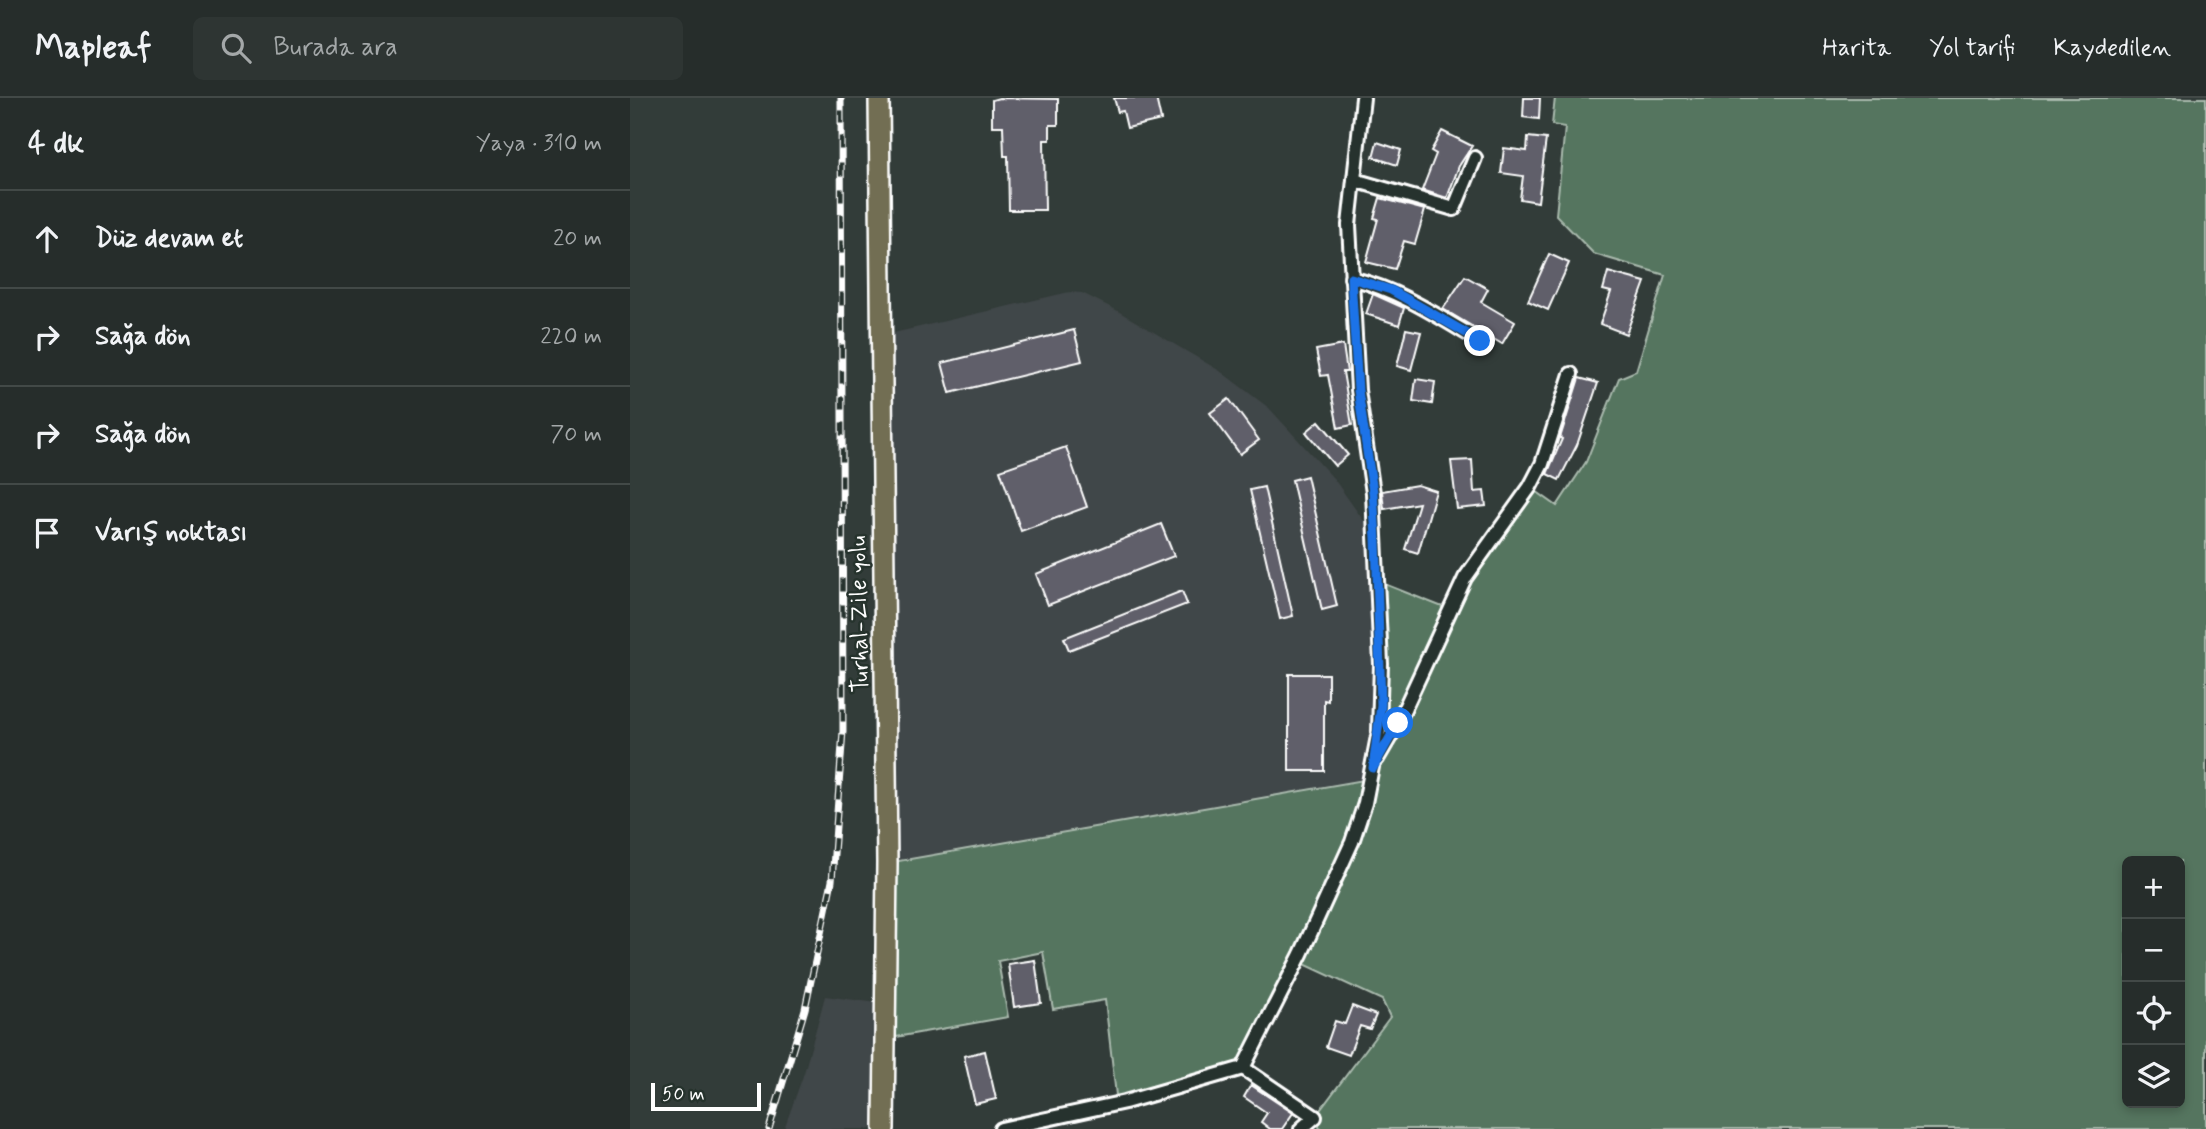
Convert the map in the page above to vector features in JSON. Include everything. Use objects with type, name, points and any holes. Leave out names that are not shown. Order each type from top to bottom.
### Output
[{"type":"main road","name":"Turhal-Zile yolu","points":[[878,98],[887,850],[884,1129]]},
{"type":"street","points":[[1001,1129],[1125,1102],[1243,1068],[1332,889],[1352,842],[1373,768],[1381,705],[1373,492],[1358,390],[1349,225],[1363,98]]},
{"type":"street","points":[[1354,180],[1454,209],[1475,158]]},
{"type":"street","points":[[1351,278],[1403,296],[1480,341]]},
{"type":"street","points":[[1373,768],[1398,723],[1465,578],[1536,476],[1552,438],[1571,374]]},
{"type":"street","points":[[1243,1068],[1315,1117],[1301,1129]]},
{"type":"shaded area","points":[[1069,292],[1082,293],[1116,310],[1220,371],[1269,408],[1334,479],[1376,538],[1381,664],[1370,779],[887,863],[881,336]]},
{"type":"shaded area","points":[[825,996],[885,1004],[884,1129],[784,1129],[804,1073]]},
{"type":"green space","points":[[1555,98],[2206,98],[2206,1129],[1320,1129],[1315,1117],[1390,1017],[1382,1000],[1298,961],[1243,1068],[1117,1104],[1105,1000],[1053,1009],[1043,952],[998,961],[1008,1017],[885,1039],[887,863],[1370,779],[1377,581],[1450,610],[1530,487],[1557,506],[1586,462],[1619,378],[1636,371],[1665,275],[1594,254],[1556,215],[1565,127],[1552,125]]},
{"type":"building","points":[[1114,98],[1156,98],[1161,120],[1127,128],[1123,111],[1118,112]]},
{"type":"building","points":[[1524,98],[1540,98],[1539,119],[1523,117]]},
{"type":"building","points":[[1058,99],[1058,125],[1050,125],[1050,140],[1044,140],[1045,210],[1009,210],[1008,156],[1004,156],[1003,126],[992,126],[992,100]]},
{"type":"building","points":[[1442,131],[1472,146],[1459,166],[1447,198],[1422,190],[1436,154],[1431,151]]},
{"type":"building","points":[[1528,137],[1546,139],[1538,202],[1520,199],[1523,176],[1501,173],[1504,148],[1527,151]]},
{"type":"building","points":[[1377,142],[1401,150],[1397,165],[1373,157]]},
{"type":"building","points":[[1380,198],[1425,210],[1415,244],[1404,241],[1395,269],[1366,262],[1378,219],[1374,218]]},
{"type":"building","points":[[1549,254],[1569,263],[1548,310],[1528,301]]},
{"type":"building","points":[[1608,272],[1645,282],[1626,334],[1600,324],[1611,292],[1603,290]]},
{"type":"building","points":[[1465,276],[1488,289],[1481,302],[1515,322],[1502,344],[1443,309]]},
{"type":"building","points":[[1373,294],[1404,308],[1399,325],[1366,314]]},
{"type":"building","points":[[1406,329],[1421,332],[1411,370],[1397,366]]},
{"type":"building","points":[[1074,330],[1082,361],[950,393],[942,363]]},
{"type":"building","points":[[1343,345],[1347,372],[1343,372],[1352,425],[1338,428],[1328,375],[1321,376],[1316,350]]},
{"type":"building","points":[[1579,378],[1598,383],[1577,445],[1559,480],[1547,474],[1562,439],[1560,438]]},
{"type":"building","points":[[1416,379],[1435,382],[1432,404],[1413,401]]},
{"type":"building","points":[[1229,399],[1259,440],[1240,454],[1210,413]]},
{"type":"building","points":[[1319,421],[1348,455],[1335,466],[1306,432]]},
{"type":"building","points":[[1066,447],[1087,507],[1021,531],[1000,470]]},
{"type":"building","points":[[1472,460],[1474,492],[1484,491],[1486,506],[1457,509],[1451,461]]},
{"type":"building","points":[[1307,476],[1337,606],[1322,610],[1292,480]]},
{"type":"building","points":[[1417,485],[1436,491],[1418,553],[1405,549],[1419,503],[1384,509],[1382,491]]},
{"type":"building","points":[[1264,487],[1293,616],[1280,619],[1250,490]]},
{"type":"building","points":[[1161,524],[1174,556],[1048,605],[1036,574]]},
{"type":"building","points":[[1182,591],[1187,604],[1069,650],[1064,638]]},
{"type":"building","points":[[1289,674],[1328,674],[1328,701],[1324,700],[1324,771],[1289,771]]},
{"type":"building","points":[[1035,960],[1041,1003],[1014,1007],[1008,964]]},
{"type":"building","points":[[1352,1006],[1376,1015],[1370,1029],[1360,1026],[1349,1055],[1326,1047],[1335,1021],[1345,1024]]},
{"type":"building","points":[[985,1051],[996,1099],[975,1104],[964,1056]]},
{"type":"building","points":[[1251,1085],[1293,1113],[1282,1129],[1270,1129],[1261,1122],[1267,1113],[1244,1097]]},
{"type":"railway","points":[[769,1129],[805,1009],[832,881],[843,731],[841,98]]},
{"type":"route","points":[[1398,723],[1373,768],[1381,705],[1376,538],[1373,492],[1358,390],[1351,278],[1391,290],[1480,341]]}]
